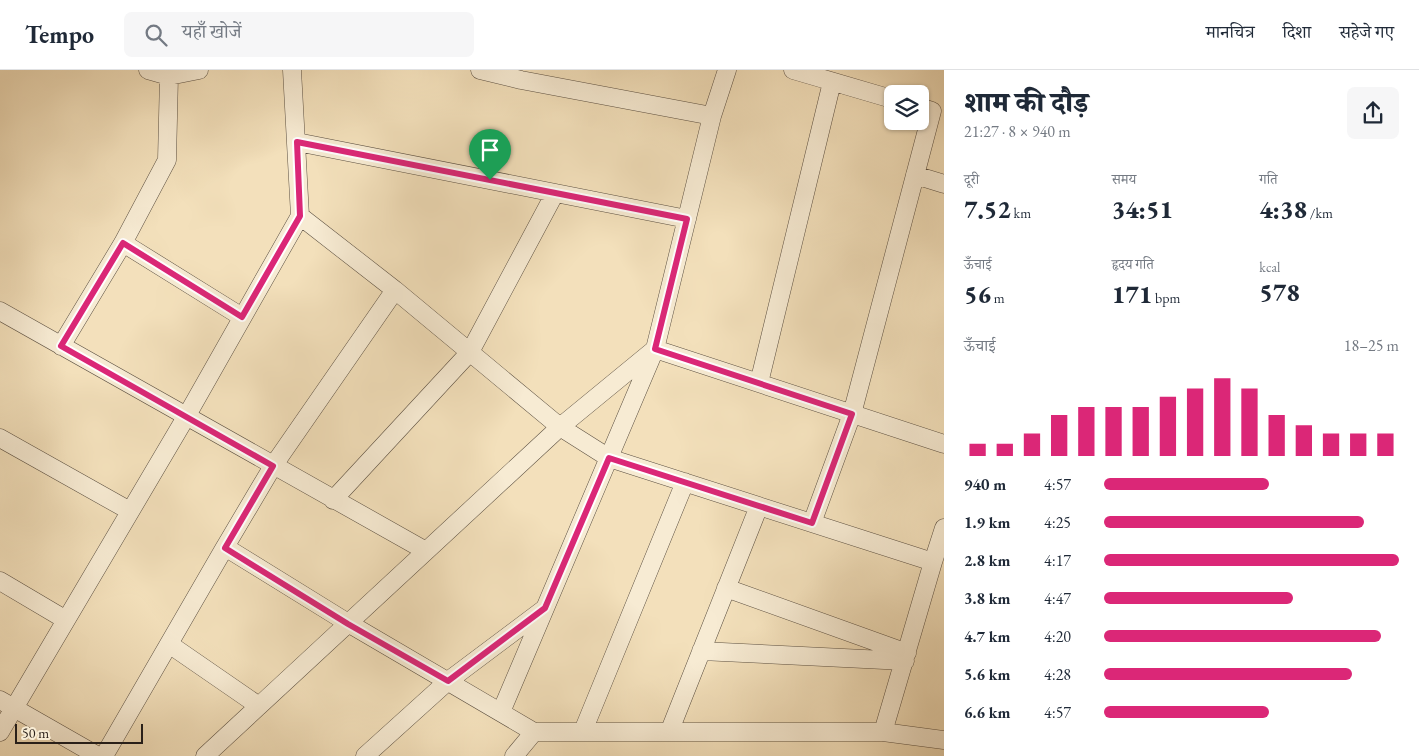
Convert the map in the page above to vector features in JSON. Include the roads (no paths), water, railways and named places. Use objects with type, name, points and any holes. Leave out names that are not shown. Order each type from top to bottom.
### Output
[{"type":"street","points":[[148,70],[169,76],[199,70]]},
{"type":"street","points":[[0,732],[7,703],[66,620],[186,417],[300,216],[292,70]]},
{"type":"street","points":[[480,70],[521,80],[712,116]]},
{"type":"street","points":[[501,712],[655,349],[712,116],[727,70]]},
{"type":"street","points":[[793,70],[884,97]]},
{"type":"street","points":[[61,346],[123,243],[167,160],[169,76]]},
{"type":"street","points":[[759,383],[832,82]]},
{"type":"street","points":[[812,523],[852,414],[932,111]]},
{"type":"street","points":[[297,142],[687,219]]},
{"type":"street","points":[[915,175],[944,184]]},
{"type":"street","points":[[333,500],[470,352],[555,193]]},
{"type":"street","points":[[300,216],[395,290],[560,427],[609,458],[933,562]]},
{"type":"street","points":[[123,243],[242,317]]},
{"type":"street","points":[[104,756],[273,466],[395,290]]},
{"type":"street","points":[[0,312],[426,551]]},
{"type":"street","points":[[655,349],[944,444]]},
{"type":"street","points":[[205,756],[560,427],[655,349]]},
{"type":"street","points":[[0,438],[130,511]]},
{"type":"street","points":[[583,732],[685,482]]},
{"type":"street","points":[[670,730],[758,506]]},
{"type":"street","points":[[883,732],[944,528]]},
{"type":"street","points":[[225,548],[348,624],[534,732],[670,730],[883,732],[944,740]]},
{"type":"street","points":[[0,581],[66,620]]},
{"type":"street","points":[[726,588],[906,657]]},
{"type":"street","points":[[366,756],[448,681],[545,608]]},
{"type":"street","points":[[169,644],[259,706]]},
{"type":"street","points":[[701,651],[906,657]]},
{"type":"street","points":[[7,703],[98,756]]},
{"type":"street","points":[[514,756],[534,732]]}]
